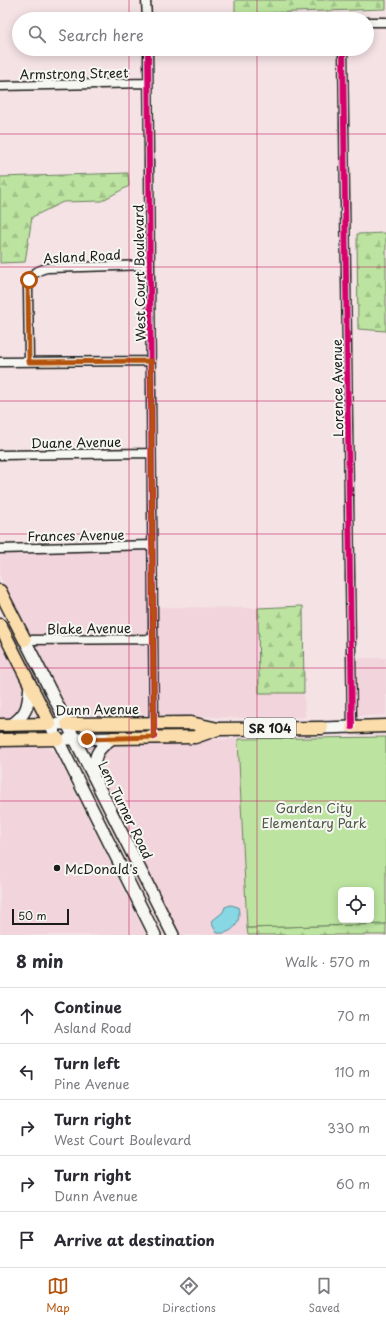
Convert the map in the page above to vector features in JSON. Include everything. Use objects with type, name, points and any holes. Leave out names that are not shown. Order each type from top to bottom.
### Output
[{"type":"main road","name":"Lem Turner Road","points":[[0,591],[173,935]]},
{"type":"main road","points":[[0,625],[4,641],[30,684],[155,935]]},
{"type":"main road","points":[[6,725],[23,716],[26,712],[29,702],[30,684]]},
{"type":"main road","name":"Dunn Avenue","points":[[6,725],[191,723],[218,729],[386,726]]},
{"type":"main road","name":"Dunn Avenue","points":[[0,740],[195,737],[218,729]]},
{"type":"main road","points":[[93,777],[96,754],[103,745],[113,738]]},
{"type":"street","points":[[146,0],[147,12]]},
{"type":"street","points":[[374,22],[386,22]]},
{"type":"street","name":"West Court Boulevard","points":[[148,56],[154,737]]},
{"type":"street","name":"Lorence Avenue","points":[[343,56],[352,727]]},
{"type":"street","name":"Armstrong Street","points":[[0,86],[148,83]]},
{"type":"street","name":"Asland Road","points":[[29,362],[28,287],[29,280],[33,274],[38,270],[47,268],[150,265]]},
{"type":"street","points":[[0,362],[151,361]]},
{"type":"street","name":"Duane Avenue","points":[[0,456],[151,453]]},
{"type":"street","name":"Frances Avenue","points":[[0,549],[152,545]]},
{"type":"street","name":"Blake Avenue","points":[[25,640],[153,639]]},
{"type":"shaded area","points":[[155,542],[155,607],[258,608],[259,693],[304,693],[305,717],[245,718],[141,714],[86,715],[78,713],[66,706],[0,576],[0,545]]},
{"type":"shaded area","points":[[0,643],[25,692],[21,713],[8,720],[0,720]]},
{"type":"shaded area","points":[[354,658],[386,658],[386,715],[355,716]]},
{"type":"shaded area","points":[[238,739],[248,935],[180,935],[99,772],[98,766],[102,752],[111,744],[116,743]]},
{"type":"shaded area","points":[[0,745],[35,745],[50,749],[56,754],[146,935],[0,935]]},
{"type":"green space","points":[[235,0],[386,0],[386,9],[235,12]]},
{"type":"green space","points":[[128,173],[129,186],[101,201],[63,202],[32,217],[25,262],[0,263],[0,177]]},
{"type":"green space","points":[[386,233],[386,331],[358,329],[357,234]]},
{"type":"green space","points":[[303,606],[304,693],[259,693],[258,608]]},
{"type":"green space","name":"Garden City Elementary Park","points":[[386,737],[386,924],[247,928],[238,739]]},
{"type":"green space","points":[[386,924],[386,935],[248,935],[247,928]]},
{"type":"water","points":[[231,905],[238,907],[239,918],[235,926],[228,932],[217,933],[212,921],[223,912],[225,907]]},
{"type":"cycle path","points":[[148,56],[154,737]]},
{"type":"cycle path","points":[[343,56],[352,727]]},
{"type":"place","name":"McDonald's","points":[[57,868]]},
{"type":"route","points":[[29,280],[29,362],[151,361],[154,737],[87,739]]}]
